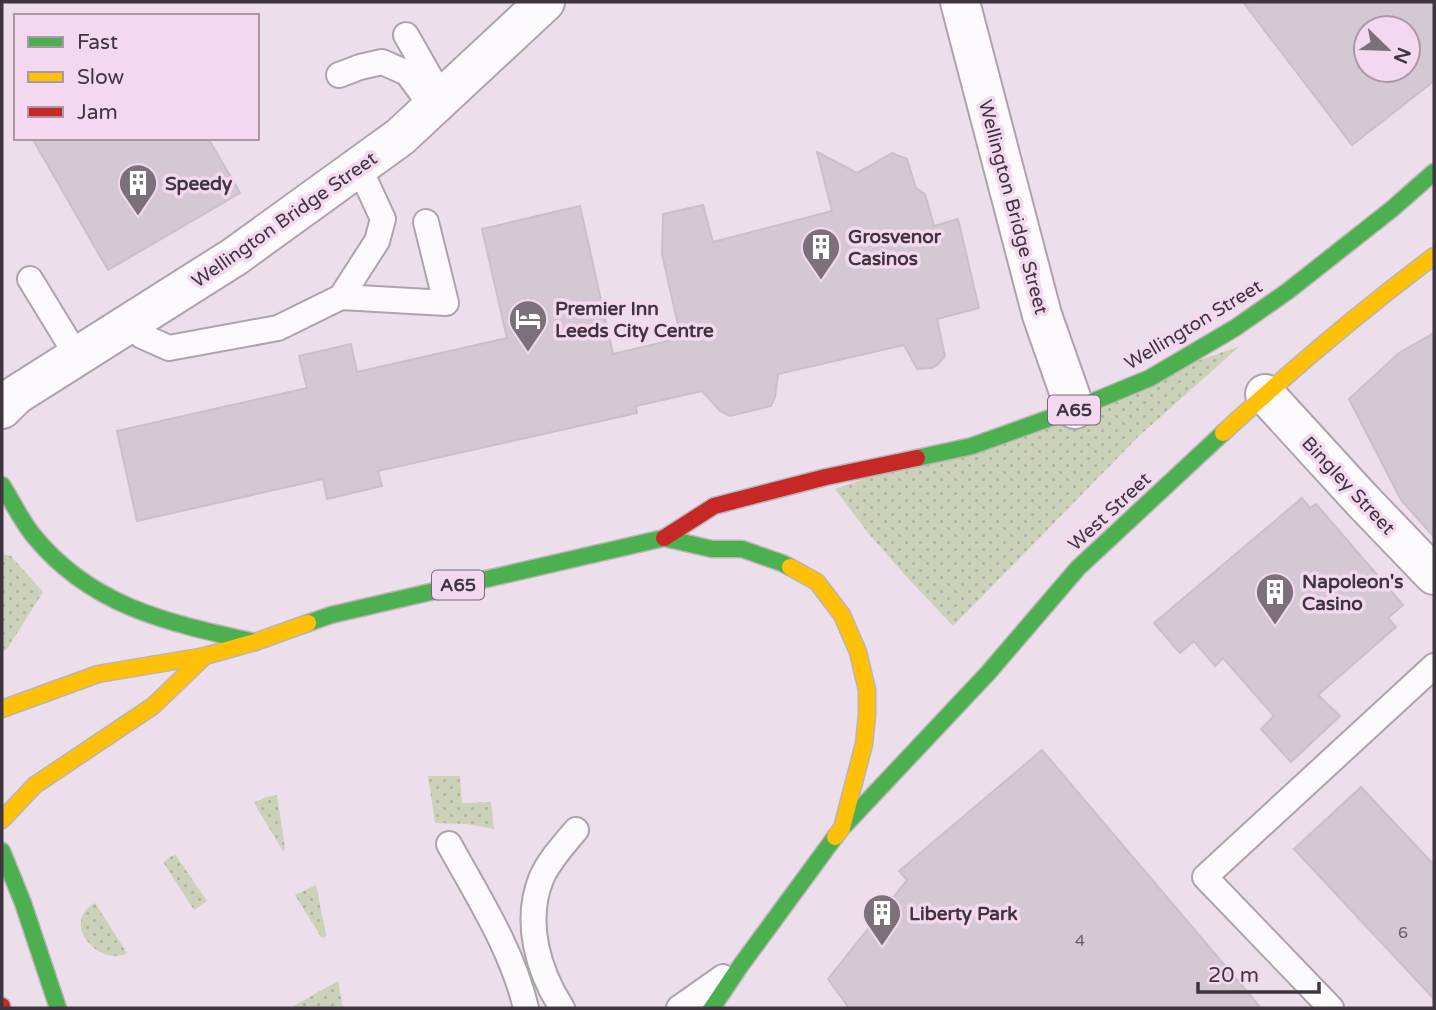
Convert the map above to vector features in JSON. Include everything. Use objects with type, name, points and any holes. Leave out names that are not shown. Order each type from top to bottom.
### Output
[{"type":"main road","name":"Wellington Street","points":[[663,538],[714,506],[826,477],[972,446],[1075,410],[1150,378],[1235,328],[1288,291],[1392,209],[1434,172]]},
{"type":"main road","name":"West Street","points":[[842,828],[983,678],[1078,568],[1265,394],[1385,293],[1434,256]]},
{"type":"main road","points":[[2,485],[32,533],[55,560],[77,578],[129,607],[191,628],[255,642]]},
{"type":"main road","name":"A65","points":[[2,709],[98,674],[205,656],[255,642],[331,615],[663,538],[712,549],[742,549],[782,563],[817,582],[842,615],[858,653],[867,690],[864,744],[842,828],[712,1008]]},
{"type":"main road","name":"A65","points":[[2,821],[35,785],[153,706],[205,656]]},
{"type":"main road","points":[[2,851],[23,903],[58,1008]]},
{"type":"street","name":"Wellington Bridge Street","points":[[2,409],[16,395],[234,257],[400,137],[545,2]]},
{"type":"street","name":"Wellington Bridge Street","points":[[960,2],[1042,315],[1075,410]]},
{"type":"street","name":"Bingley Street","points":[[1265,394],[1360,499],[1434,575]]},
{"type":"lane","points":[[407,35],[437,103]]},
{"type":"lane","points":[[340,75],[382,62],[407,73],[437,103]]},
{"type":"lane","points":[[341,297],[376,240],[383,219],[359,167]]},
{"type":"lane","points":[[127,324],[142,336],[169,348],[278,328],[341,297],[446,303],[426,222]]},
{"type":"lane","points":[[30,279],[77,356]]},
{"type":"lane","points":[[1331,1008],[1205,877],[1434,666]]},
{"type":"lane","points":[[562,1008],[551,992],[540,966],[532,914],[541,878],[576,830]]},
{"type":"lane","points":[[449,844],[511,960],[526,1008]]},
{"type":"lane","points":[[679,1008],[741,965]]},
{"type":"green space","points":[[1240,346],[1139,436],[953,626],[869,534],[835,489]]},
{"type":"green space","points":[[2,554],[11,556],[43,592],[7,649],[2,652]]},
{"type":"green space","points":[[428,776],[460,776],[462,803],[491,802],[494,829],[467,824],[435,823]]},
{"type":"green space","points":[[277,795],[285,848],[283,851],[254,803]]},
{"type":"green space","points":[[175,854],[207,901],[194,910],[163,862]]},
{"type":"green space","points":[[316,885],[325,938],[321,937],[295,895]]},
{"type":"green space","points":[[95,903],[127,953],[108,955],[91,945],[85,937],[81,919]]},
{"type":"green space","points":[[338,981],[343,1008],[290,1008]]},
{"type":"building","points":[[1243,2],[1434,2],[1434,81],[1352,145]]},
{"type":"building","name":"Speedy","points":[[33,140],[209,140],[240,193],[108,270]]},
{"type":"building","points":[[817,152],[857,173],[892,153],[907,159],[916,188],[925,194],[934,226],[958,219],[979,308],[937,319],[945,356],[932,368],[917,369],[904,345],[778,374],[771,406],[730,416],[720,411],[702,391],[636,406],[637,413],[378,471],[382,486],[327,499],[323,479],[137,521],[117,431],[307,388],[299,356],[351,344],[357,372],[507,338],[482,229],[580,206],[613,354],[681,338],[662,254],[663,214],[703,205],[713,242],[832,211]]},
{"type":"building","points":[[1434,333],[1434,537],[1401,500],[1349,399],[1399,353]]},
{"type":"building","name":"Napoleon's Casino","points":[[1302,498],[1310,508],[1316,504],[1403,605],[1388,618],[1396,627],[1318,695],[1340,716],[1291,762],[1261,729],[1274,716],[1223,658],[1215,666],[1194,641],[1180,653],[1154,623]]},
{"type":"building","points":[[1042,750],[1261,1008],[849,1008],[828,979],[907,880],[899,871]]},
{"type":"building","points":[[1361,787],[1434,865],[1434,999],[1294,849]]},
{"type":"traffic: fast","points":[[917,458],[972,446],[1075,409],[1150,378],[1235,328],[1288,291],[1392,209],[1434,172]]},
{"type":"traffic: fast","points":[[845,825],[988,673],[1078,568],[1223,433]]},
{"type":"traffic: fast","points":[[2,485],[33,535],[80,579],[106,595],[162,619],[255,642]]},
{"type":"traffic: fast","points":[[308,623],[331,615],[664,538],[712,549],[742,549],[790,567]]},
{"type":"traffic: fast","points":[[712,1008],[835,837]]},
{"type":"traffic: fast","points":[[2,851],[23,903],[58,1008]]},
{"type":"traffic: slow","points":[[1223,433],[1326,342],[1434,256]]},
{"type":"traffic: slow","points":[[790,567],[817,582],[842,615],[858,652],[867,690],[864,744],[842,828],[835,837]]},
{"type":"traffic: slow","points":[[2,709],[98,674],[205,656],[308,623]]},
{"type":"traffic: slow","points":[[2,820],[35,785],[153,706],[205,656]]},
{"type":"traffic: jam","points":[[664,538],[714,506],[826,477],[917,458]]},
{"type":"place","name":"Speedy","points":[[138,217]]},
{"type":"place","name":"Grosvenor Casinos","points":[[821,281]]},
{"type":"place","name":"Premier Inn Leeds City Centre","points":[[528,353]]},
{"type":"place","name":"Napoleon's Casino","points":[[1275,626]]},
{"type":"place","name":"Liberty Park","points":[[882,947]]}]
